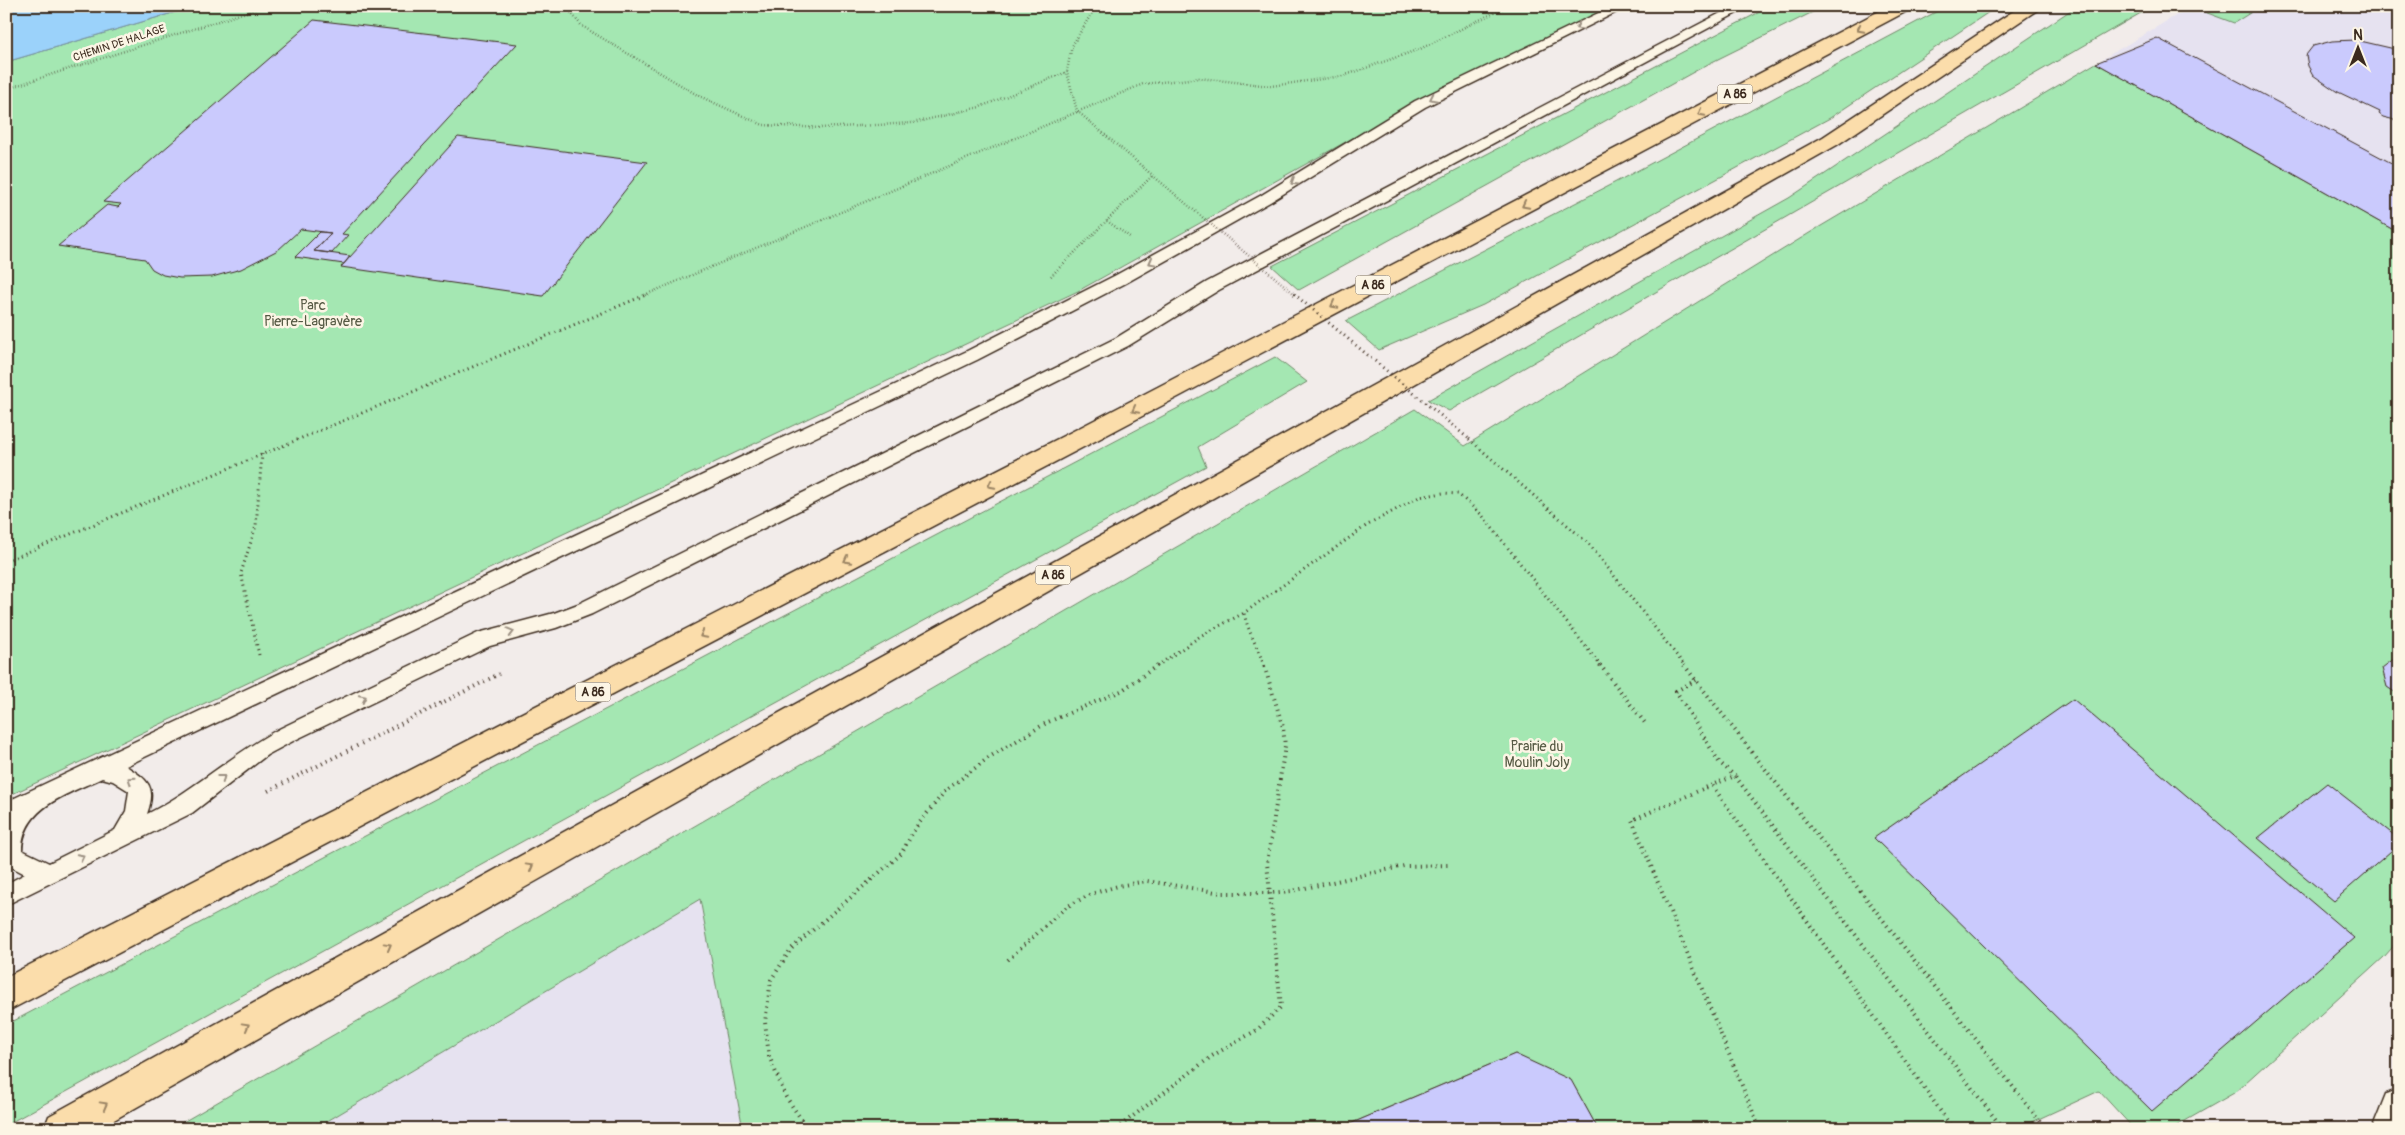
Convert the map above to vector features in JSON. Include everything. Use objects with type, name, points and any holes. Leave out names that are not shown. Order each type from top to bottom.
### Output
[{"type":"highway","name":"A 86","points":[[6,995],[1045,457],[1903,6]]},
{"type":"highway","name":"A 86","points":[[62,1129],[1830,141],[2034,6]]},
{"type":"street","points":[[2390,1129],[2399,1107]]},
{"type":"lane","points":[[6,813],[971,356],[1121,279],[1265,200],[1420,104],[1623,6]]},
{"type":"lane","points":[[6,895],[184,806],[260,749],[288,734],[485,639],[556,620],[585,609],[1122,342],[1213,286],[1744,6]]},
{"type":"lane","points":[[101,768],[119,773],[139,786],[141,794],[136,817],[122,837]]},
{"type":"lane","points":[[38,798],[25,813],[16,828],[10,843],[11,855],[21,862],[49,873]]},
{"type":"path","name":"CHEMIN DE HALAGE","points":[[6,89],[265,6]]},
{"type":"path","points":[[565,6],[582,26],[700,96],[763,125],[821,128],[913,123],[980,107],[1067,72]]},
{"type":"path","points":[[1096,6],[1072,46],[1067,72],[1077,112],[1469,439],[1590,544],[2046,1129]]},
{"type":"path","points":[[6,561],[408,395],[1143,84],[1198,78],[1271,86],[1343,76],[1420,48],[1508,6]]},
{"type":"path","points":[[1046,281],[1152,176]]},
{"type":"path","points":[[260,661],[241,573],[256,526],[262,454]]},
{"type":"path","points":[[808,1129],[786,1097],[770,1056],[765,1022],[771,980],[791,949],[901,854],[916,827],[946,790],[991,756],[1048,722],[1122,691],[1202,635],[1244,613],[1374,522],[1419,497],[1443,493],[1458,494],[1482,515],[1645,723]]},
{"type":"path","points":[[1116,1129],[1179,1079],[1224,1048],[1245,1039],[1267,1023],[1281,1008],[1267,863],[1284,746],[1283,726],[1258,646],[1248,631],[1244,613]]},
{"type":"path","points":[[1696,680],[1676,692],[1719,762],[1736,776],[2003,1129]]},
{"type":"path","points":[[1736,776],[1632,820],[1760,1129]]},
{"type":"path","points":[[1712,785],[1953,1129]]},
{"type":"path","points":[[1008,960],[1066,907],[1091,894],[1118,886],[1147,881],[1222,893],[1269,893],[1292,891],[1404,866],[1451,865]]},
{"type":"shaded area","points":[[2192,6],[2399,6],[2399,233],[2096,63]]},
{"type":"shaded area","points":[[700,899],[743,1129],[314,1129]]},
{"type":"green space","name":"Parc Pierre-Lagravère","points":[[196,6],[1613,6],[1430,95],[1078,291],[6,797],[6,62]]},
{"type":"green space","points":[[1771,6],[1825,6],[1710,63],[1299,290],[1272,266]]},
{"type":"green space","points":[[1947,6],[1998,6],[1830,118],[1483,305],[1379,350],[1346,321],[1614,183]]},
{"type":"green space","points":[[2077,6],[2153,6],[1449,411],[1428,400],[1789,198]]},
{"type":"green space","points":[[2210,6],[2261,6],[2234,23],[2202,11]]},
{"type":"green space","name":"Prairie du Moulin Joly","points":[[2096,63],[2399,233],[2399,940],[2384,957],[2234,1093],[2171,1129],[2134,1129],[2099,1091],[2017,1129],[1598,1129],[1575,1088],[1515,1054],[1338,1129],[743,1129],[700,899],[314,1129],[171,1129],[1415,409],[1465,446],[1816,229]]},
{"type":"green space","points":[[1275,357],[1307,382],[1198,447],[1206,466],[6,1125],[6,1025]]},
{"type":"water","points":[[6,6],[196,6],[6,62]]},
{"type":"building","points":[[314,20],[517,44],[342,234],[348,235],[332,253],[314,251],[331,233],[301,229],[278,250],[241,269],[212,277],[180,278],[163,275],[152,269],[145,259],[58,246],[107,205],[118,207],[121,204],[103,202]]},
{"type":"building","points":[[2157,38],[2399,167],[2399,233],[2096,63]]},
{"type":"building","points":[[2356,40],[2399,50],[2399,121],[2383,117],[2379,114],[2380,112],[2336,91],[2313,75],[2308,66],[2306,55],[2313,46],[2332,41]]},
{"type":"building","points":[[458,137],[647,162],[543,296],[341,267]]},
{"type":"building","points":[[320,232],[331,233],[314,251],[350,256],[344,264],[295,257]]},
{"type":"building","points":[[2399,655],[2399,695],[2387,687],[2382,668]]},
{"type":"building","points":[[2073,699],[2354,938],[2152,1111],[1874,838]]},
{"type":"building","points":[[2327,783],[2399,839],[2399,844],[2334,901],[2258,838]]},
{"type":"building","points":[[1515,1054],[1571,1080],[1598,1129],[1338,1129]]}]
